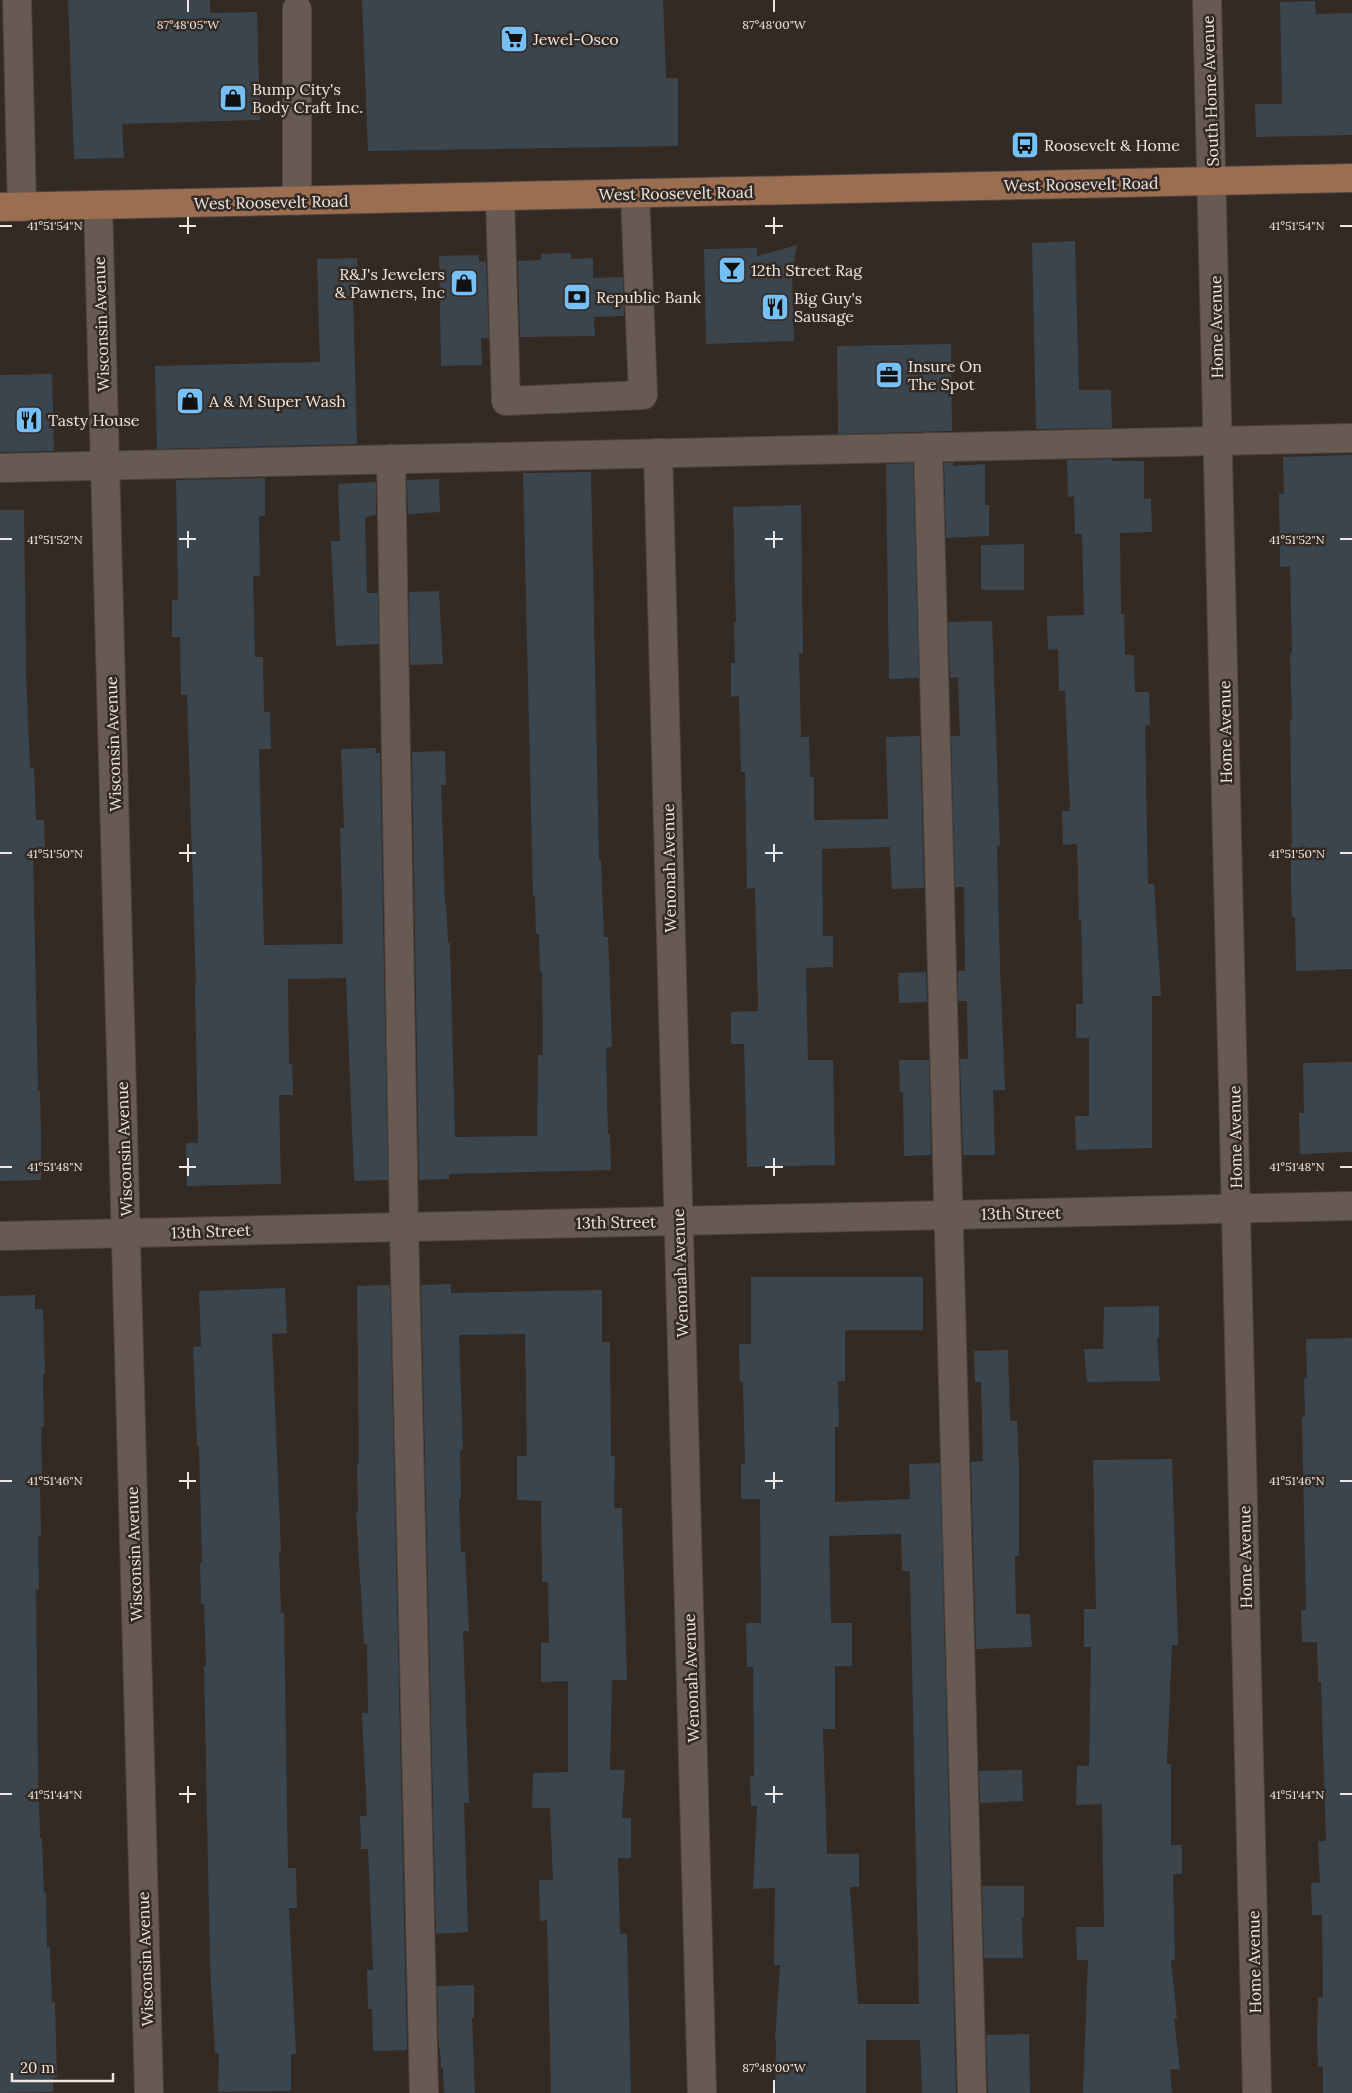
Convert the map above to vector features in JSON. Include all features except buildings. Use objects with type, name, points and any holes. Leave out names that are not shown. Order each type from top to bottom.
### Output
[{"type":"main road","name":"West Roosevelt Road","points":[[11,207],[1352,178]]},
{"type":"street","points":[[11,207],[16,0]]},
{"type":"street","name":"South Home Avenue","points":[[1207,0],[1213,182]]},
{"type":"street","points":[[297,9],[297,201]]},
{"type":"street","name":"Home Avenue","points":[[1213,182],[1257,2093]]},
{"type":"street","points":[[500,197],[506,401],[643,395],[635,194]]},
{"type":"street","name":"Wisconsin Avenue","points":[[98,205],[148,2093]]},
{"type":"street","points":[[0,468],[1352,438]]},
{"type":"street","points":[[928,447],[972,2093]]},
{"type":"street","name":"Wenonah Avenue","points":[[658,453],[702,2093]]},
{"type":"street","points":[[391,459],[404,1226],[424,2093]]},
{"type":"street","name":"13th Street","points":[[0,1236],[1352,1206]]},
{"type":"place","name":"Jewel-Osco","points":[[514,39]]},
{"type":"place","name":"Bump City's Body Craft Inc.","points":[[233,98]]},
{"type":"place","name":"Roosevelt & Home","points":[[1025,145]]},
{"type":"place","name":"12th Street Rag","points":[[732,270]]},
{"type":"place","name":"R&J's Jewelers & Pawners, Inc","points":[[464,283]]},
{"type":"place","name":"Republic Bank","points":[[577,297]]},
{"type":"place","name":"Big Guy's Sausage","points":[[775,307]]},
{"type":"place","name":"Insure On The Spot","points":[[889,375]]},
{"type":"place","name":"A & M Super Wash","points":[[190,401]]},
{"type":"place","name":"Tasty House","points":[[29,420]]}]
